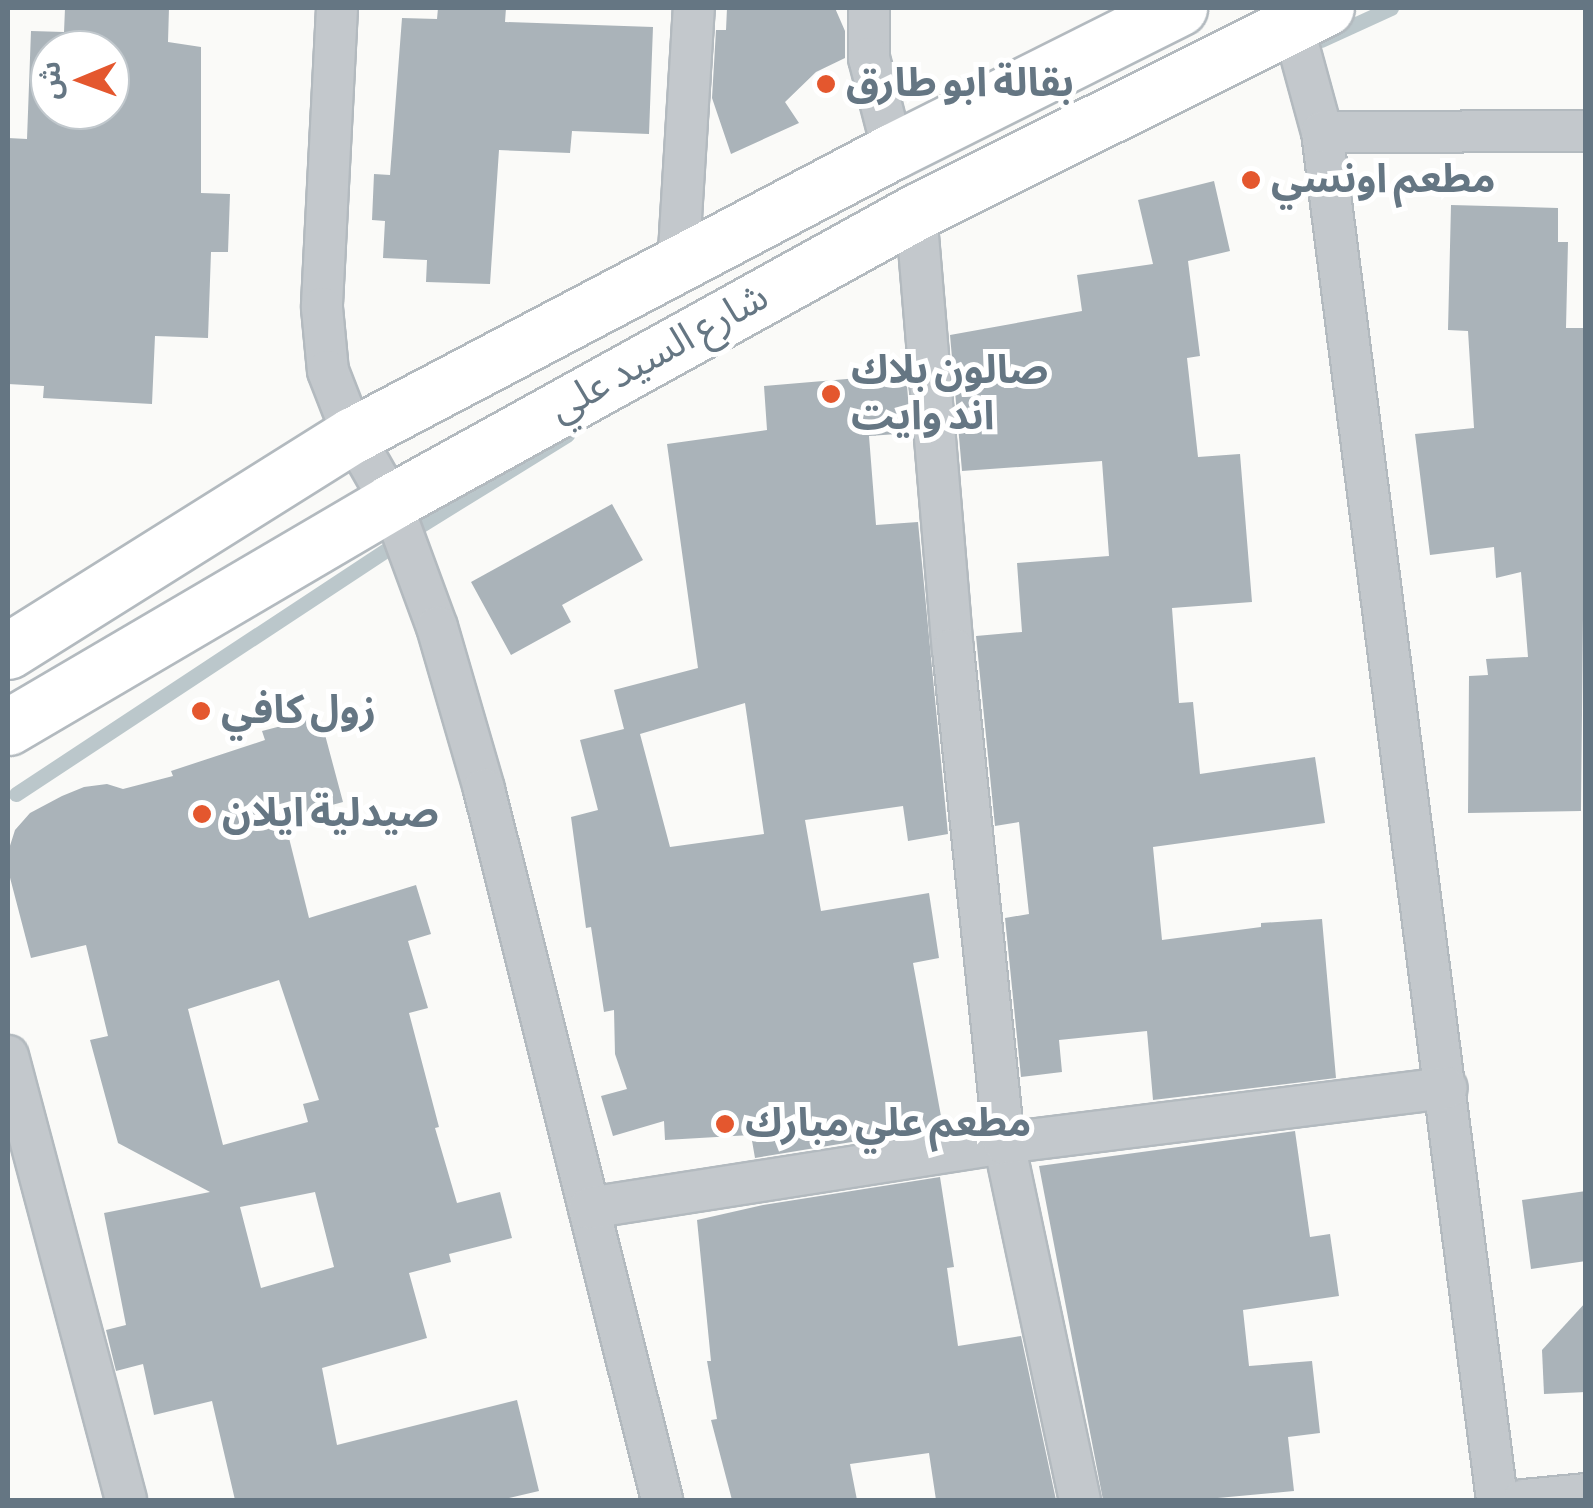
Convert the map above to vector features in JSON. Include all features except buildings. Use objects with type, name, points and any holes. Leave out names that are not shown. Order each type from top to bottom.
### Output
[{"type":"main road","name":"شارع السيد علي","points":[[8,651],[353,435],[678,267],[893,150],[1178,8]]},
{"type":"main road","name":"شارع السيد علي","points":[[8,727],[391,502],[916,212],[1302,13]]},
{"type":"street","points":[[337,8],[322,308],[328,371],[353,435],[391,502],[437,627],[484,789],[662,1500]]},
{"type":"street","points":[[678,267],[694,8]]},
{"type":"street","points":[[868,8],[868,58],[893,150]]},
{"type":"street","points":[[1302,13],[1322,132],[1496,1500]]},
{"type":"street","points":[[1322,132],[1586,131]]},
{"type":"street","points":[[916,212],[952,648],[1004,1143],[1080,1500]]},
{"type":"street","points":[[8,1056],[126,1500]]},
{"type":"street","points":[[589,1208],[1004,1143],[1446,1088]]},
{"type":"street","points":[[1524,1500],[1586,1494]]},
{"type":"waterway","points":[[1321,40],[1391,8]]},
{"type":"waterway","points":[[421,525],[567,435]]},
{"type":"waterway","points":[[16,794],[389,548]]},
{"type":"place","name":"بقالة ابو طارق","points":[[826,84]]},
{"type":"place","name":"مطعم اونسي","points":[[1251,180]]},
{"type":"place","name":"صالون بلاك اند وايت","points":[[831,394]]},
{"type":"place","name":"زول كافي","points":[[201,711]]},
{"type":"place","name":"صيدلية ايلان","points":[[202,814]]},
{"type":"place","name":"مطعم علي مبارك","points":[[725,1124]]}]
